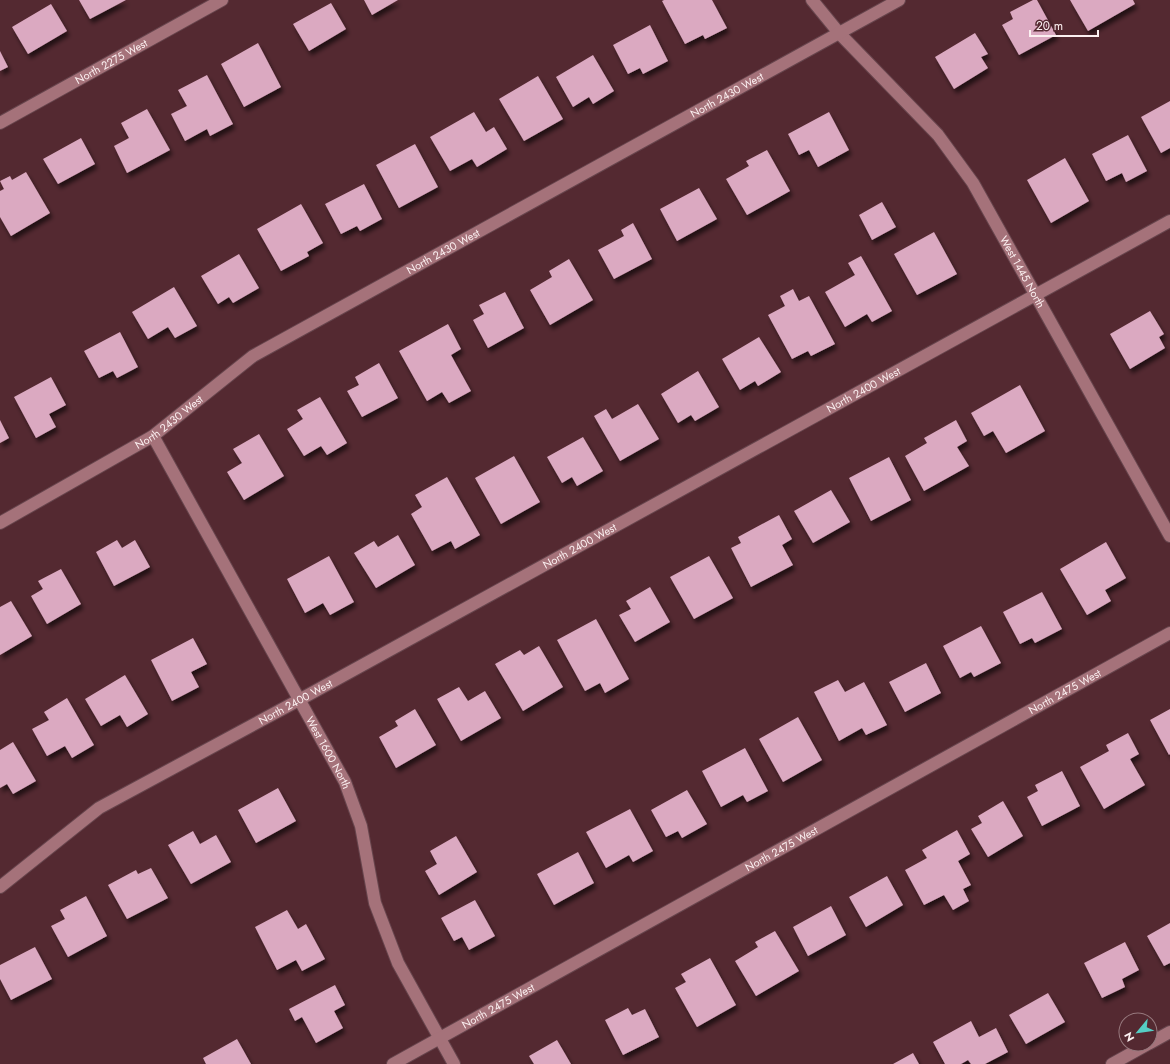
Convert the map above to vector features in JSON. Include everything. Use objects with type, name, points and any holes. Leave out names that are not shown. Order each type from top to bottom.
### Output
[{"type":"street","name":"North 2275 West","points":[[0,123],[222,0]]},
{"type":"street","name":"West 1445 North","points":[[812,0],[839,33],[938,135],[973,183],[1170,536]]},
{"type":"street","name":"North 2430 West","points":[[0,523],[153,436],[253,356],[899,0]]},
{"type":"street","name":"North 2400 West","points":[[0,887],[99,808],[299,700],[1170,221]]},
{"type":"street","name":"West 1600 North","points":[[153,436],[344,782],[361,826],[375,903],[398,963],[454,1064]]},
{"type":"street","name":"North 2475 West","points":[[393,1064],[1170,633]]},
{"type":"street","points":[[1158,1039],[1170,1032]]},
{"type":"street","points":[[1120,1062],[1136,1052]]},
{"type":"building","points":[[79,0],[126,0],[90,19]]},
{"type":"building","points":[[364,0],[398,0],[372,15]]},
{"type":"building","points":[[712,0],[727,28],[705,39],[703,35],[685,44],[662,1]]},
{"type":"building","points":[[1033,0],[1037,0],[1056,35],[1019,55],[1002,25],[1013,19],[1010,12]]},
{"type":"building","points":[[1070,0],[1133,0],[1135,4],[1088,31]]},
{"type":"building","points":[[331,3],[346,29],[309,51],[293,24]]},
{"type":"building","points":[[51,4],[67,31],[28,54],[12,27]]},
{"type":"building","points":[[650,25],[668,61],[643,74],[640,68],[628,74],[613,45]]},
{"type":"building","points":[[975,33],[988,54],[981,57],[988,68],[954,89],[935,57]]},
{"type":"building","points":[[258,43],[281,87],[244,107],[221,64]]},
{"type":"building","points":[[0,51],[8,67],[0,71]]},
{"type":"building","points":[[593,55],[614,91],[593,104],[589,97],[573,107],[556,77]]},
{"type":"building","points":[[207,75],[233,124],[210,136],[207,129],[185,141],[171,114],[187,106],[178,90]]},
{"type":"building","points":[[538,76],[563,119],[524,141],[499,99]]},
{"type":"building","points":[[1170,101],[1170,148],[1161,153],[1141,117]]},
{"type":"building","points":[[147,109],[170,150],[127,173],[114,146],[129,138],[121,123]]},
{"type":"building","points":[[474,112],[486,132],[494,127],[507,149],[477,167],[472,159],[450,171],[430,137]]},
{"type":"building","points":[[829,112],[849,150],[818,167],[809,150],[799,155],[788,134]]},
{"type":"building","points":[[1128,135],[1147,171],[1126,182],[1122,173],[1106,181],[1092,154]]},
{"type":"building","points":[[81,138],[95,164],[58,184],[43,159]]},
{"type":"building","points":[[415,144],[438,187],[399,208],[376,165]]},
{"type":"building","points":[[767,150],[790,191],[747,215],[726,179],[749,166],[746,161]]},
{"type":"building","points":[[1065,158],[1089,201],[1051,223],[1027,180]]},
{"type":"building","points":[[26,172],[50,213],[11,236],[0,217],[0,191],[4,189],[0,181],[10,176],[12,180]]},
{"type":"building","points":[[364,184],[382,219],[360,231],[357,226],[341,234],[325,204]]},
{"type":"building","points":[[699,188],[717,219],[677,241],[660,209]]},
{"type":"building","points":[[882,202],[896,227],[872,240],[859,215]]},
{"type":"building","points":[[301,204],[323,243],[307,252],[309,256],[281,271],[257,229]]},
{"type":"building","points":[[633,223],[652,259],[614,279],[598,250],[624,236],[621,230]]},
{"type":"building","points":[[934,232],[957,274],[917,295],[894,254]]},
{"type":"building","points":[[239,254],[259,288],[233,303],[229,297],[218,304],[201,276]]},
{"type":"building","points":[[861,256],[892,311],[872,322],[867,314],[845,327],[825,292],[855,275],[848,263]]},
{"type":"building","points":[[569,259],[593,300],[550,325],[530,290],[552,277],[549,271]]},
{"type":"building","points":[[174,287],[197,326],[175,338],[168,327],[148,339],[132,312]]},
{"type":"building","points":[[793,289],[799,301],[809,296],[835,344],[811,356],[808,351],[792,359],[768,315],[785,306],[780,296]]},
{"type":"building","points":[[505,292],[524,328],[488,348],[473,320],[484,314],[479,305]]},
{"type":"building","points":[[1150,311],[1164,334],[1159,337],[1165,348],[1130,369],[1110,334]]},
{"type":"building","points":[[448,324],[461,349],[451,355],[471,391],[449,403],[442,392],[427,401],[399,351]]},
{"type":"building","points":[[120,332],[138,367],[117,378],[113,371],[99,378],[84,351]]},
{"type":"building","points":[[759,337],[781,372],[758,386],[755,381],[740,390],[722,359]]},
{"type":"building","points":[[379,363],[398,398],[362,417],[347,391],[359,385],[355,377]]},
{"type":"building","points":[[698,371],[719,407],[695,421],[691,415],[678,423],[661,394]]},
{"type":"building","points":[[51,377],[66,405],[49,414],[56,427],[36,438],[14,397]]},
{"type":"building","points":[[1020,385],[1045,431],[1006,453],[993,431],[984,436],[971,413]]},
{"type":"building","points":[[320,397],[347,443],[327,455],[321,446],[304,456],[287,429],[303,419],[297,410]]},
{"type":"building","points":[[638,404],[659,439],[620,461],[594,416],[606,409],[612,419]]},
{"type":"building","points":[[0,420],[9,438],[0,443]]},
{"type":"building","points":[[956,420],[967,441],[957,447],[969,466],[924,491],[905,456],[927,443],[924,438]]},
{"type":"building","points":[[259,434],[284,476],[244,500],[227,472],[242,463],[233,449]]},
{"type":"building","points":[[583,437],[603,471],[577,486],[572,477],[562,483],[547,457]]},
{"type":"building","points":[[514,456],[540,502],[501,524],[475,478]]},
{"type":"building","points":[[889,457],[911,500],[871,521],[849,478]]},
{"type":"building","points":[[447,477],[480,535],[455,549],[451,541],[432,551],[411,514],[422,507],[415,495]]},
{"type":"building","points":[[831,490],[850,522],[813,543],[794,511]]},
{"type":"building","points":[[779,515],[792,539],[782,545],[793,565],[751,587],[731,548],[741,543],[738,537]]},
{"type":"building","points":[[398,535],[415,565],[376,588],[354,553],[374,541],[378,547]]},
{"type":"building","points":[[117,540],[122,548],[135,540],[150,567],[114,586],[96,552]]},
{"type":"building","points":[[1106,542],[1126,578],[1105,590],[1111,601],[1087,615],[1060,569]]},
{"type":"building","points":[[329,556],[354,602],[330,615],[323,603],[305,613],[287,579]]},
{"type":"building","points":[[709,556],[733,598],[694,619],[670,577]]},
{"type":"building","points":[[61,569],[81,604],[47,624],[31,596],[43,589],[38,581]]},
{"type":"building","points":[[650,587],[670,622],[635,642],[619,615],[631,609],[626,601]]},
{"type":"building","points":[[1042,592],[1062,629],[1035,643],[1032,638],[1020,644],[1003,612]]},
{"type":"building","points":[[11,601],[32,636],[0,655],[0,607]]},
{"type":"building","points":[[596,619],[629,679],[605,693],[600,683],[585,691],[557,640]]},
{"type":"building","points":[[981,626],[1001,663],[974,677],[971,672],[960,678],[943,646]]},
{"type":"building","points":[[193,638],[207,664],[191,672],[199,687],[172,701],[151,660]]},
{"type":"building","points":[[539,646],[563,687],[523,711],[495,664],[520,650],[524,655]]},
{"type":"building","points":[[926,663],[941,693],[905,712],[889,682]]},
{"type":"building","points":[[125,675],[148,714],[127,727],[120,715],[101,726],[85,699]]},
{"type":"building","points":[[838,680],[845,692],[864,682],[887,725],[866,735],[862,728],[839,741],[814,692]]},
{"type":"building","points":[[459,687],[468,701],[485,691],[501,718],[461,741],[437,699]]},
{"type":"building","points":[[67,698],[94,745],[72,758],[65,746],[47,756],[32,729],[49,720],[44,712]]},
{"type":"building","points":[[415,709],[436,745],[396,768],[379,737],[398,726],[395,721]]},
{"type":"building","points":[[1170,709],[1170,754],[1169,755],[1150,720]]},
{"type":"building","points":[[798,717],[822,760],[783,782],[759,739]]},
{"type":"building","points":[[1128,733],[1139,754],[1130,759],[1145,785],[1104,809],[1080,767],[1109,751],[1106,745]]},
{"type":"building","points":[[13,742],[36,781],[13,794],[7,784],[0,788],[0,750]]},
{"type":"building","points":[[745,748],[768,791],[747,802],[743,795],[721,807],[702,771]]},
{"type":"building","points":[[1062,771],[1080,806],[1042,826],[1027,797],[1038,791],[1035,785]]},
{"type":"building","points":[[278,788],[296,821],[256,843],[238,810]]},
{"type":"building","points":[[687,790],[707,824],[682,838],[678,831],[666,837],[651,810]]},
{"type":"building","points":[[1003,801],[1023,836],[988,857],[971,829],[982,823],[978,816]]},
{"type":"building","points":[[630,809],[653,851],[633,862],[629,855],[606,868],[586,832]]},
{"type":"building","points":[[957,830],[970,854],[958,861],[971,885],[963,889],[969,901],[953,910],[944,895],[924,905],[905,870],[927,858],[922,850]]},
{"type":"building","points":[[193,831],[200,844],[216,835],[231,862],[191,884],[168,845]]},
{"type":"building","points":[[456,836],[477,872],[439,895],[425,871],[437,864],[430,851]]},
{"type":"building","points":[[578,852],[594,883],[554,905],[537,874]]},
{"type":"building","points":[[151,868],[168,898],[127,919],[108,885],[136,870],[138,874]]},
{"type":"building","points":[[887,876],[903,905],[866,927],[849,897]]},
{"type":"building","points":[[86,896],[107,936],[68,957],[51,926],[65,919],[60,910]]},
{"type":"building","points":[[475,900],[495,936],[469,950],[462,937],[454,941],[441,918]]},
{"type":"building","points":[[831,906],[846,935],[808,956],[793,927]]},
{"type":"building","points":[[287,910],[298,929],[306,924],[325,959],[302,971],[296,960],[277,970],[255,927]]},
{"type":"building","points":[[1170,923],[1170,963],[1164,966],[1147,936]]},
{"type":"building","points":[[775,931],[799,971],[756,996],[735,961],[758,947],[755,942]]},
{"type":"building","points":[[1125,942],[1139,970],[1122,979],[1125,987],[1102,998],[1084,963]]},
{"type":"building","points":[[35,947],[52,979],[11,1000],[0,979],[0,965]]},
{"type":"building","points":[[710,958],[736,1005],[697,1027],[675,988],[686,982],[681,974]]},
{"type":"building","points":[[335,985],[345,1005],[334,1011],[343,1028],[316,1043],[302,1017],[295,1021],[289,1009]]},
{"type":"building","points":[[1048,993],[1065,1022],[1026,1044],[1009,1015]]},
{"type":"building","points":[[628,1008],[632,1015],[645,1009],[659,1037],[623,1055],[605,1020]]},
{"type":"building","points":[[971,1021],[979,1037],[996,1028],[1008,1052],[985,1064],[971,1064],[968,1060],[961,1064],[945,1064],[933,1042]]},
{"type":"building","points":[[237,1039],[251,1064],[206,1064],[203,1058]]},
{"type":"building","points":[[557,1040],[571,1064],[534,1064],[529,1056]]},
{"type":"building","points":[[913,1053],[919,1064],[893,1064]]}]
